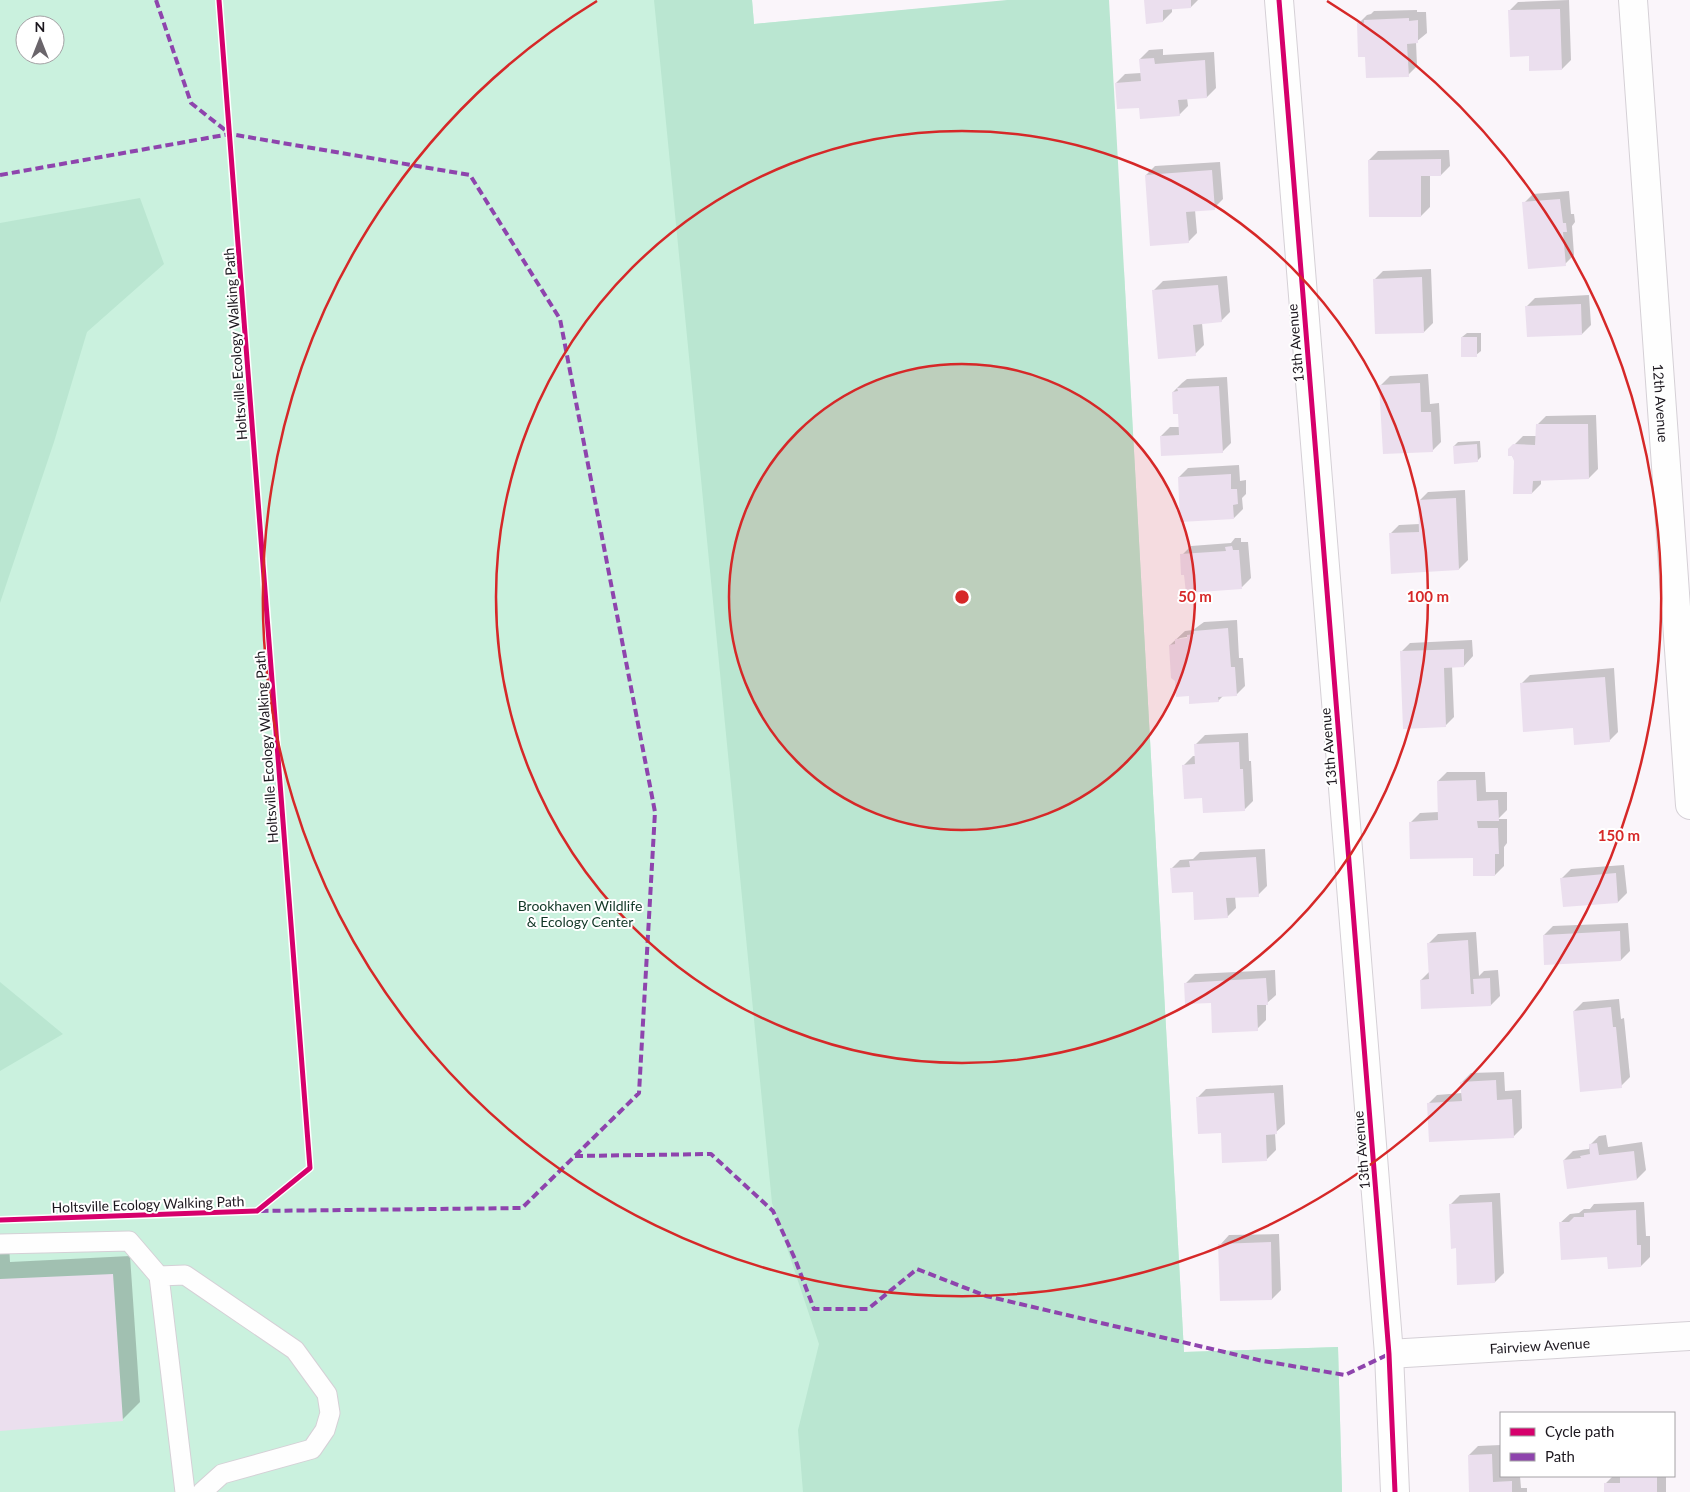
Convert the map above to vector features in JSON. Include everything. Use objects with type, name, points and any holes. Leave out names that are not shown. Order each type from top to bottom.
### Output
[{"type":"street","name":"13th Avenue","points":[[1279,0],[1389,1354],[1396,1492]]},
{"type":"street","name":"12th Avenue","points":[[1633,0],[1690,805]]},
{"type":"street","name":"Fairview Avenue","points":[[1389,1354],[1690,1336]]},
{"type":"lane","points":[[0,1244],[129,1241],[159,1276],[185,1492]]},
{"type":"lane","points":[[159,1276],[185,1275],[296,1350],[327,1394],[330,1413],[325,1430],[312,1448],[222,1474],[202,1492]]},
{"type":"green space","name":"Brookhaven Wildlife & Ecology Center","points":[[0,0],[752,0],[754,24],[960,5],[1124,271],[1184,1352],[1338,1347],[1342,1492],[0,1492]]},
{"type":"green space","points":[[654,0],[752,0],[754,24],[1007,0],[1109,0],[1184,1352],[1338,1347],[1342,1492],[803,1492],[798,1430],[819,1344],[772,1203]]},
{"type":"green space","points":[[140,198],[164,264],[87,332],[54,442],[0,603],[0,223]]},
{"type":"green space","points":[[0,982],[63,1034],[0,1071]]},
{"type":"building","points":[[1144,0],[1191,0],[1191,8],[1163,10],[1163,22],[1146,24]]},
{"type":"building","points":[[1560,9],[1562,70],[1529,71],[1529,56],[1510,57],[1508,10]]},
{"type":"building","points":[[1409,18],[1409,21],[1418,20],[1418,43],[1407,44],[1409,77],[1366,78],[1365,57],[1358,57],[1357,23],[1364,23],[1364,20]]},
{"type":"building","points":[[1154,58],[1155,64],[1205,60],[1207,98],[1178,100],[1180,116],[1140,119],[1139,108],[1117,109],[1115,83],[1141,81],[1139,59]]},
{"type":"building","points":[[1441,159],[1441,176],[1421,176],[1421,217],[1369,217],[1368,160]]},
{"type":"building","points":[[1212,170],[1215,210],[1186,212],[1189,243],[1150,246],[1145,175]]},
{"type":"building","points":[[1560,199],[1563,223],[1566,223],[1567,232],[1563,232],[1566,266],[1528,269],[1522,202]]},
{"type":"building","points":[[1422,277],[1424,333],[1375,334],[1373,279]]},
{"type":"building","points":[[1218,285],[1222,322],[1193,325],[1196,356],[1158,359],[1152,290]]},
{"type":"building","points":[[1581,304],[1582,335],[1527,337],[1525,306]]},
{"type":"building","points":[[1461,337],[1477,337],[1477,357],[1461,357]]},
{"type":"building","points":[[1420,383],[1421,412],[1431,412],[1433,452],[1383,454],[1379,385]]},
{"type":"building","points":[[1219,386],[1223,453],[1161,456],[1160,436],[1179,435],[1178,414],[1173,414],[1172,392],[1178,391],[1177,388]]},
{"type":"building","points":[[1536,424],[1588,424],[1589,479],[1533,481],[1532,494],[1513,494],[1514,461],[1512,456],[1508,456],[1508,449],[1513,444],[1535,445]]},
{"type":"building","points":[[1477,444],[1478,462],[1454,464],[1453,446]]},
{"type":"building","points":[[1231,474],[1231,489],[1237,489],[1238,504],[1233,505],[1234,519],[1180,522],[1178,477]]},
{"type":"building","points":[[1456,498],[1459,570],[1391,574],[1389,533],[1419,532],[1418,500]]},
{"type":"building","points":[[1232,546],[1233,550],[1239,550],[1242,589],[1186,593],[1184,575],[1181,575],[1180,554],[1226,551],[1225,547]]},
{"type":"building","points":[[1228,628],[1231,667],[1235,667],[1237,696],[1218,697],[1219,702],[1189,704],[1189,696],[1176,697],[1175,681],[1171,678],[1169,645],[1175,644],[1175,639],[1187,638],[1187,635],[1194,634],[1194,631]]},
{"type":"building","points":[[1464,649],[1464,667],[1444,668],[1446,727],[1403,729],[1400,651]]},
{"type":"building","points":[[1605,677],[1610,742],[1574,745],[1573,728],[1523,732],[1520,683]]},
{"type":"building","points":[[1239,742],[1240,769],[1243,769],[1245,811],[1203,813],[1202,798],[1184,799],[1182,765],[1195,764],[1194,744]]},
{"type":"building","points":[[1476,780],[1477,801],[1498,800],[1499,821],[1477,821],[1478,828],[1498,828],[1499,854],[1495,854],[1495,876],[1473,876],[1473,858],[1410,859],[1409,822],[1438,820],[1437,781]]},
{"type":"building","points":[[1256,857],[1259,897],[1226,898],[1228,918],[1194,920],[1193,892],[1172,893],[1170,868],[1190,867],[1189,861]]},
{"type":"building","points":[[1616,873],[1618,903],[1563,907],[1560,878]]},
{"type":"building","points":[[1620,931],[1621,961],[1544,965],[1543,935]]},
{"type":"building","points":[[1468,940],[1471,994],[1474,994],[1473,979],[1490,978],[1491,1006],[1421,1009],[1420,980],[1429,979],[1427,943]]},
{"type":"building","points":[[1266,978],[1268,1005],[1257,1005],[1258,1031],[1212,1033],[1211,1003],[1185,1004],[1184,983]]},
{"type":"building","points":[[1611,1007],[1613,1027],[1616,1027],[1622,1088],[1580,1092],[1573,1011]]},
{"type":"building","points":[[1496,1080],[1497,1100],[1512,1099],[1514,1138],[1429,1142],[1427,1103],[1462,1101],[1460,1082]]},
{"type":"building","points":[[1274,1093],[1277,1134],[1266,1135],[1267,1161],[1222,1163],[1221,1133],[1198,1134],[1196,1097]]},
{"type":"building","points":[[1597,1143],[1599,1155],[1634,1151],[1637,1180],[1567,1189],[1563,1160],[1581,1158],[1580,1156],[1590,1154],[1589,1144]]},
{"type":"building","points":[[1492,1202],[1495,1283],[1457,1285],[1456,1248],[1451,1249],[1449,1204]]},
{"type":"building","points":[[1636,1210],[1637,1245],[1641,1245],[1641,1267],[1608,1269],[1607,1257],[1561,1260],[1559,1222],[1569,1222],[1574,1217],[1584,1217],[1584,1213]]},
{"type":"building","points":[[1271,1242],[1272,1300],[1220,1301],[1218,1244]]},
{"type":"building","points":[[113,1274],[123,1421],[0,1431],[0,1279]]},
{"type":"building","points":[[1492,1454],[1493,1482],[1512,1481],[1512,1492],[1469,1492],[1468,1455]]},
{"type":"building","points":[[1620,1477],[1657,1477],[1657,1492],[1604,1492],[1604,1483],[1620,1483]]},
{"type":"marked path","points":[[156,0],[191,103],[230,134]]},
{"type":"marked path","points":[[0,175],[230,134],[470,175],[560,319],[655,812],[639,1093],[522,1208],[257,1211]]},
{"type":"marked path","points":[[575,1156],[711,1154],[773,1211],[795,1259],[814,1309],[868,1309],[917,1269],[986,1296],[1263,1361],[1345,1375],[1389,1354]]},
{"type":"cycle path","name":"Holtsville Ecology Walking Path","points":[[0,1220],[257,1211],[310,1168],[219,0]]},
{"type":"cycle path","points":[[1279,0],[1389,1354],[1395,1492]]}]
